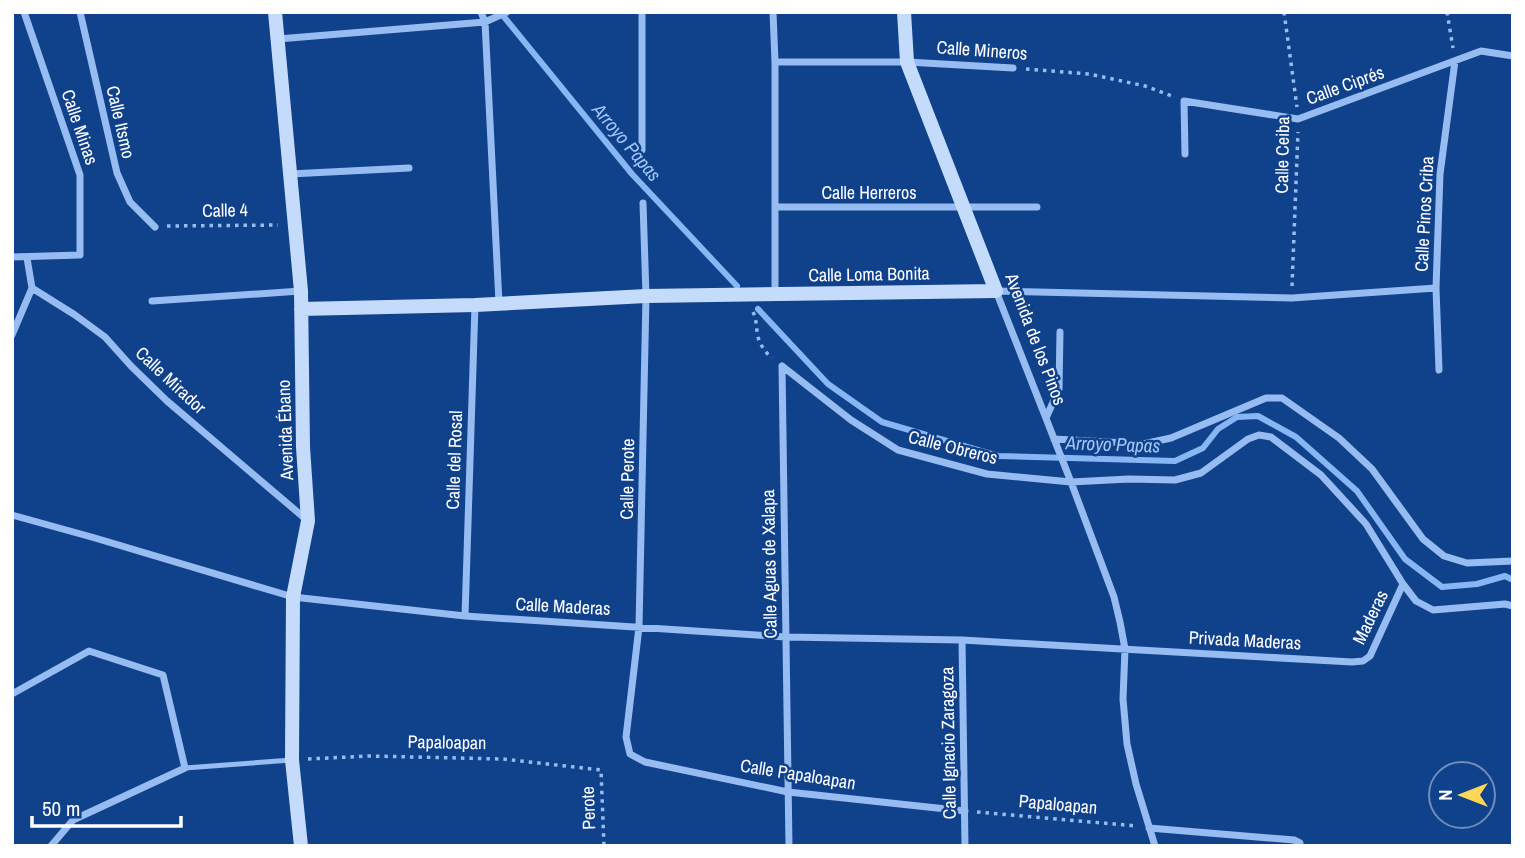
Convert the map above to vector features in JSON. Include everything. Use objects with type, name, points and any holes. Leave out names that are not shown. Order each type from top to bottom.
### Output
[{"type":"street","name":"Calle Minas","points":[[24,12],[80,176],[80,255],[27,258]]},
{"type":"street","name":"Calle Itsmo","points":[[80,12],[117,173],[130,202],[155,227]]},
{"type":"street","name":"Avenida Ébano","points":[[275,12],[302,309],[303,447],[308,521],[293,597],[292,760],[301,846]]},
{"type":"street","points":[[481,12],[485,22],[499,304]]},
{"type":"street","points":[[277,39],[485,22],[507,12]]},
{"type":"street","points":[[642,12],[642,150]]},
{"type":"street","points":[[773,12],[775,295]]},
{"type":"street","name":"Avenida de los Pinos","points":[[904,12],[907,62],[1114,597],[1125,649],[1127,744],[1155,846]]},
{"type":"street","name":"Calle Ciprés","points":[[1184,101],[1298,119],[1481,51],[1513,56]]},
{"type":"street","name":"Calle Pinos Criba","points":[[1439,370],[1436,288],[1440,174],[1455,61]]},
{"type":"street","name":"Calle Mineros","points":[[775,62],[907,62],[1013,68]]},
{"type":"street","points":[[1184,101],[1185,154]]},
{"type":"street","points":[[290,174],[409,168]]},
{"type":"street","name":"Calle Perote","points":[[630,754],[626,737],[639,627],[646,296],[643,203]]},
{"type":"street","name":"Calle Herreros","points":[[775,207],[1037,207]]},
{"type":"street","points":[[12,257],[27,258],[32,288],[12,335]]},
{"type":"street","name":"Calle Mirador","points":[[32,288],[105,337],[167,401],[308,521]]},
{"type":"street","name":"Calle Loma Bonita","points":[[302,309],[475,305],[646,296],[996,291],[1292,298],[1436,288]]},
{"type":"street","points":[[152,301],[300,291]]},
{"type":"street","name":"Calle del Rosal","points":[[465,616],[475,305]]},
{"type":"street","points":[[1046,418],[1059,389],[1060,331]]},
{"type":"street","name":"Calle Obreros","points":[[782,366],[851,420],[898,450],[987,474],[1071,482],[1175,480],[1201,473],[1248,439],[1259,435],[1271,437],[1321,475],[1366,524],[1416,601],[1433,610],[1505,604],[1513,606]]},
{"type":"street","name":"Calle Aguas de Xalapa","points":[[782,366],[789,846]]},
{"type":"street","points":[[1054,439],[1143,444],[1171,438],[1266,398],[1282,398],[1339,438],[1372,469],[1423,539],[1444,556],[1467,563],[1513,561]]},
{"type":"street","name":"Calle Maderas","points":[[12,516],[293,597],[465,616],[786,637],[962,640],[1125,649]]},
{"type":"street","name":"Maderas","points":[[1363,661],[1370,656],[1403,584]]},
{"type":"street","name":"Calle Ignacio Zaragoza","points":[[962,640],[965,846]]},
{"type":"street","name":"Privada Maderas","points":[[1125,649],[1363,661]]},
{"type":"street","points":[[12,694],[89,651],[163,675],[185,768],[73,820],[51,846]]},
{"type":"street","name":"Calle Papaloapan","points":[[630,754],[645,762],[788,792],[965,811]]},
{"type":"street","points":[[1149,828],[1294,840],[1300,844]]},
{"type":"lane","points":[[185,768],[292,760]]},
{"type":"path","name":"Calle Ceiba","points":[[1284,12],[1298,119],[1292,298]]},
{"type":"path","points":[[1447,12],[1455,61]]},
{"type":"path","name":"Calle Mineros","points":[[1013,68],[1089,74],[1145,86],[1184,101]]},
{"type":"path","name":"Calle 4","points":[[155,227],[294,224]]},
{"type":"path","points":[[742,295],[756,317],[758,339],[768,356],[782,366]]},
{"type":"path","name":"Papaloapan","points":[[292,760],[369,756],[503,759],[601,770]]},
{"type":"path","name":"Perote","points":[[601,770],[604,846]]},
{"type":"path","name":"Papaloapan","points":[[965,811],[1149,828]]},
{"type":"waterway","name":"Arroyo Papas","points":[[500,12],[632,174],[737,286]]},
{"type":"waterway","name":"Arroyo Papas","points":[[758,309],[828,384],[882,422],[998,456],[1175,461],[1203,448],[1218,429],[1237,417],[1258,416],[1296,437],[1357,491],[1405,559],[1442,587],[1477,584],[1505,576],[1513,580]]}]
